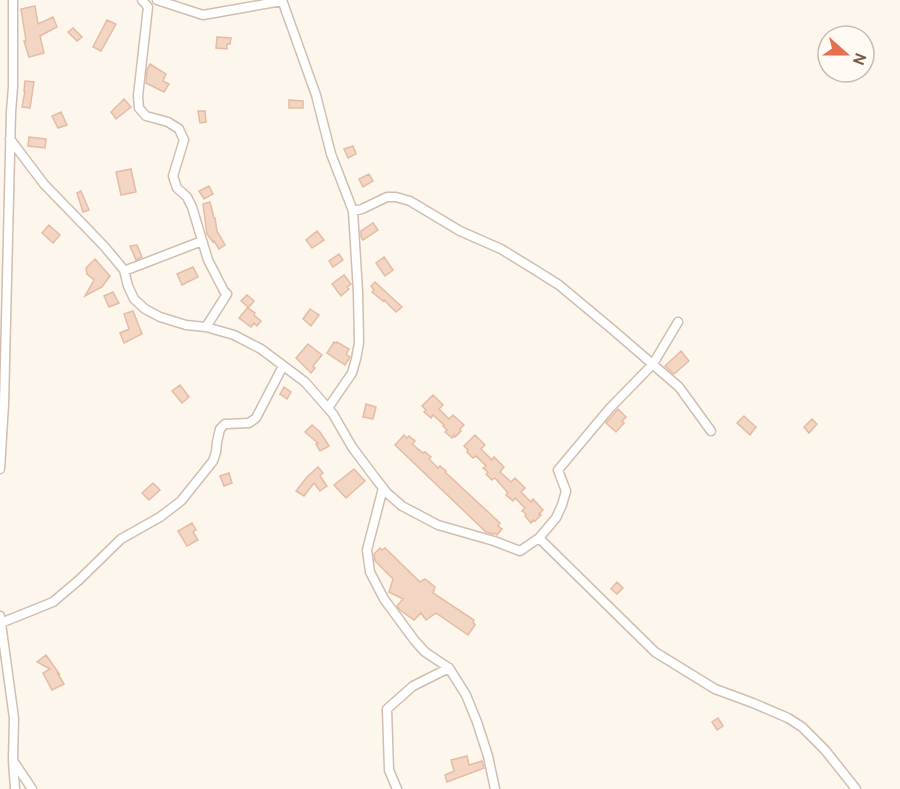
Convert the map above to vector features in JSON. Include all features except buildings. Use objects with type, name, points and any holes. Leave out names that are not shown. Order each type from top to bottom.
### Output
[{"type":"street","points":[[0,469],[13,87],[13,0]]},
{"type":"street","points":[[142,0],[148,8],[138,96],[139,108],[146,116],[168,122],[179,129],[184,140],[173,176],[177,188],[187,197],[208,260],[227,294],[206,327]]},
{"type":"street","points":[[157,0],[203,15],[282,0],[316,95],[331,154],[353,211],[358,292],[356,359],[352,373],[328,408]]},
{"type":"street","points":[[10,139],[44,184],[104,246],[124,272],[134,299],[145,309],[160,317],[186,325],[206,327],[234,335],[261,349],[305,382],[333,414],[352,447],[383,488],[402,506],[438,525],[520,551],[539,538],[556,518],[562,506],[566,491],[558,470],[610,408],[653,364],[678,322]]},
{"type":"street","points":[[353,211],[362,209],[387,196],[396,196],[410,201],[460,231],[501,249],[559,285],[653,364],[679,387],[711,431]]},
{"type":"street","points":[[124,272],[202,241]]},
{"type":"street","points":[[15,789],[14,718],[0,619],[52,602],[79,580],[121,539],[160,517],[181,501],[213,461],[220,429],[225,424],[249,423],[256,418],[283,366]]},
{"type":"street","points":[[383,488],[367,550],[370,572],[384,600],[415,641],[425,652],[449,668],[466,695],[488,756],[495,789]]},
{"type":"street","points":[[539,538],[655,652],[715,689],[788,718],[802,727],[825,750],[856,789]]},
{"type":"street","points":[[397,789],[389,770],[387,708],[412,686],[449,668]]},
{"type":"street","points":[[13,760],[32,789]]}]
